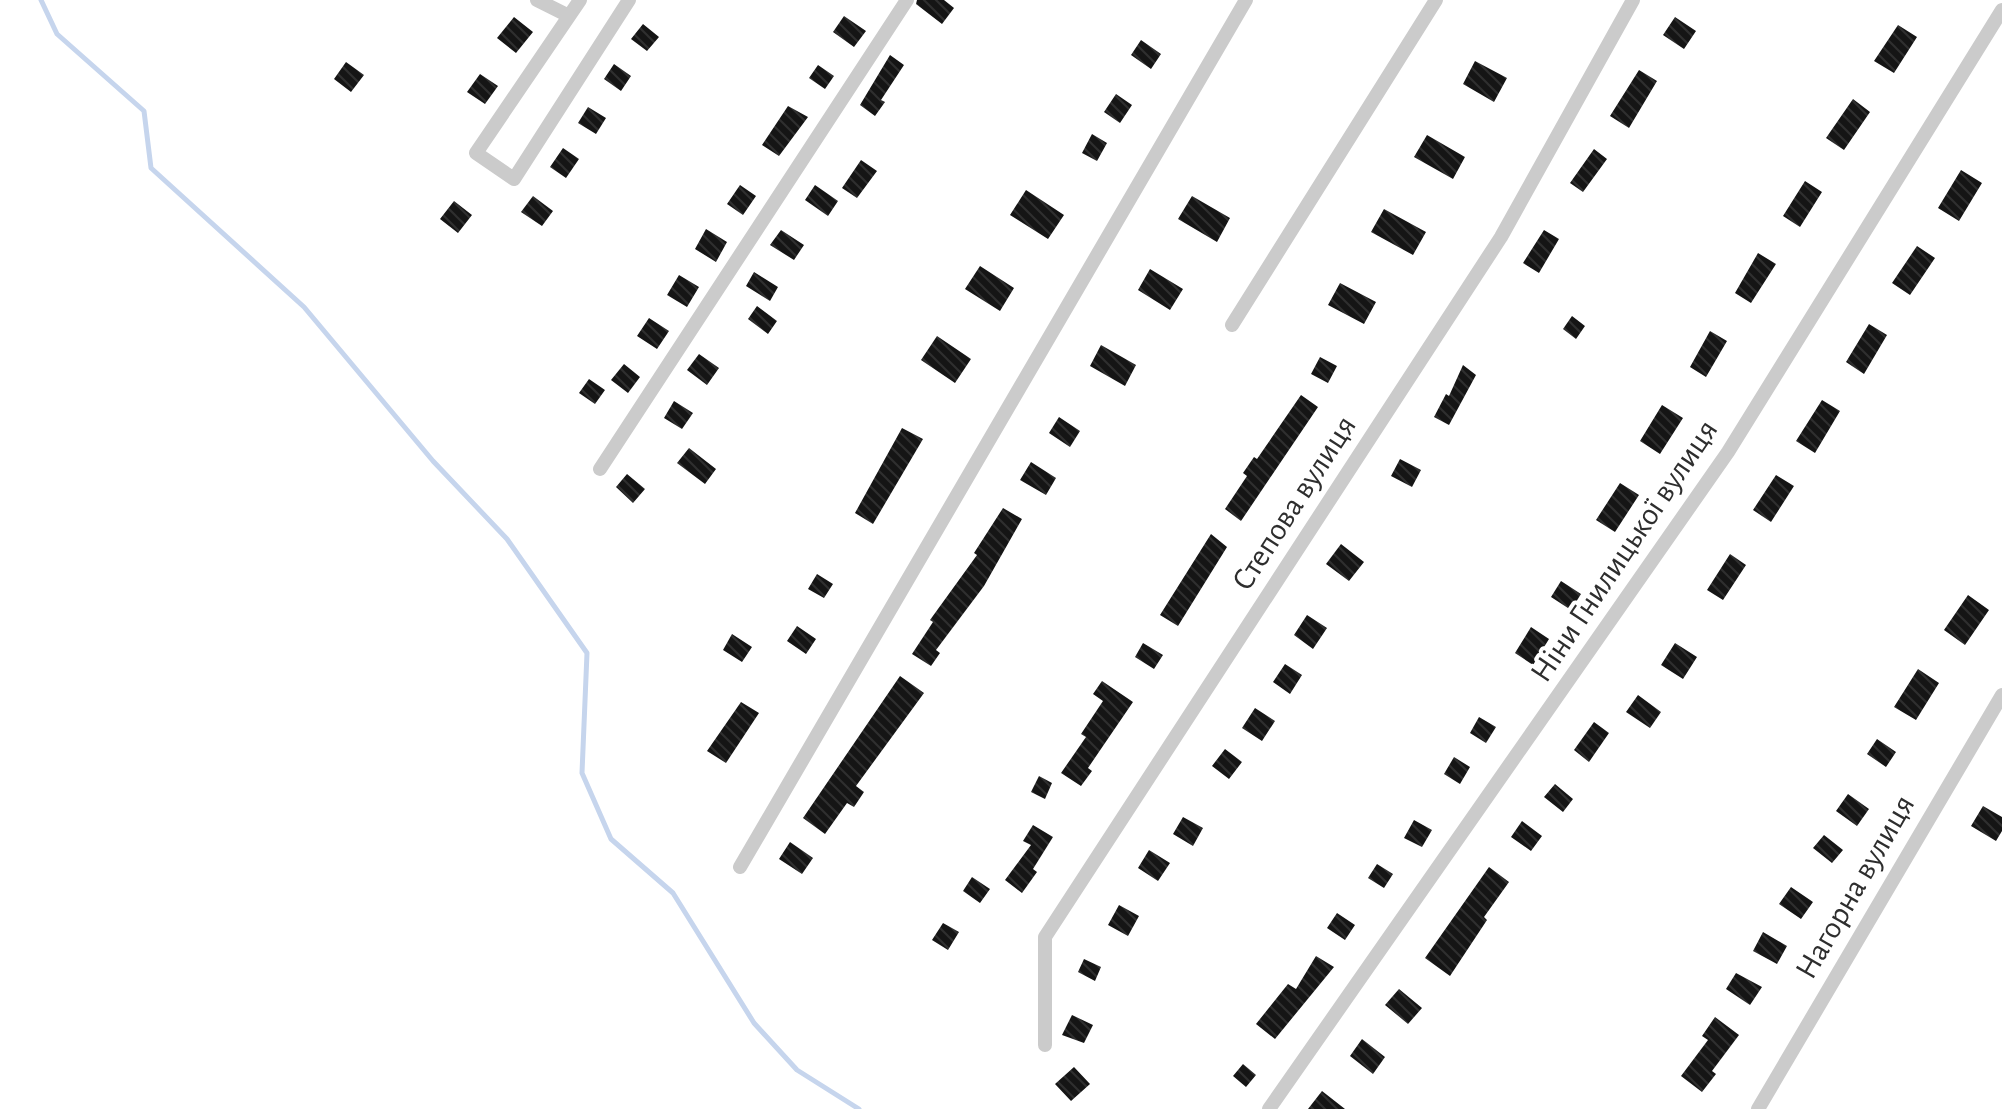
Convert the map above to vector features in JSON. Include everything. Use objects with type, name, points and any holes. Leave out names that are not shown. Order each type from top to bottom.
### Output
[{"type":"street","points":[[537,0],[569,16]]},
{"type":"street","points":[[580,0],[476,153],[514,179],[629,0]]},
{"type":"street","points":[[600,469],[907,0]]},
{"type":"street","points":[[740,867],[1246,0]]},
{"type":"street","points":[[1232,325],[1436,0]]},
{"type":"street","name":"Степова вулиця","points":[[1045,1045],[1045,937],[1501,237],[1633,0]]},
{"type":"street","name":"Ніни Гнилицької вулиця","points":[[1269,1109],[1728,452],[2002,10]]},
{"type":"street","name":"Нагорна вулиця","points":[[1758,1109],[2002,695]]},
{"type":"building","points":[[917,0],[944,0],[954,8],[942,24],[916,4]]},
{"type":"building","points":[[844,16],[866,31],[854,47],[833,32]]},
{"type":"building","points":[[514,17],[533,32],[516,53],[497,38]]},
{"type":"building","points":[[1675,17],[1696,31],[1684,49],[1663,35]]},
{"type":"building","points":[[643,24],[659,37],[647,51],[631,39]]},
{"type":"building","points":[[1898,25],[1917,37],[1894,73],[1874,61]]},
{"type":"building","points":[[1141,40],[1161,54],[1151,69],[1131,55]]},
{"type":"building","points":[[890,55],[904,65],[881,100],[885,102],[875,116],[860,105]]},
{"type":"building","points":[[1475,61],[1507,78],[1494,102],[1463,84]]},
{"type":"building","points":[[346,62],[364,75],[351,92],[334,79]]},
{"type":"building","points":[[614,64],[631,76],[621,91],[604,79]]},
{"type":"building","points":[[818,65],[834,76],[825,89],[809,78]]},
{"type":"building","points":[[1639,70],[1657,81],[1629,128],[1610,116]]},
{"type":"building","points":[[480,74],[498,86],[485,104],[467,92]]},
{"type":"building","points":[[1116,94],[1132,105],[1120,123],[1104,112]]},
{"type":"building","points":[[1853,99],[1870,112],[1844,150],[1826,138]]},
{"type":"building","points":[[788,106],[808,117],[779,156],[762,145]]},
{"type":"building","points":[[588,107],[606,118],[596,134],[578,123]]},
{"type":"building","points":[[1092,134],[1107,143],[1097,161],[1082,153]]},
{"type":"building","points":[[1427,135],[1465,157],[1453,179],[1414,157]]},
{"type":"building","points":[[563,148],[579,159],[566,178],[550,167]]},
{"type":"building","points":[[1594,149],[1607,159],[1583,192],[1570,183]]},
{"type":"building","points":[[861,160],[877,171],[857,198],[842,188]]},
{"type":"building","points":[[1961,170],[1982,183],[1959,221],[1938,208]]},
{"type":"building","points":[[1805,181],[1822,192],[1800,227],[1783,216]]},
{"type":"building","points":[[740,185],[756,196],[743,215],[727,204]]},
{"type":"building","points":[[815,185],[838,201],[828,216],[805,200]]},
{"type":"building","points":[[1026,190],[1064,215],[1048,239],[1010,215]]},
{"type":"building","points":[[533,196],[553,211],[542,226],[521,212]]},
{"type":"building","points":[[1192,196],[1230,218],[1217,242],[1178,219]]},
{"type":"building","points":[[454,201],[472,215],[458,233],[440,219]]},
{"type":"building","points":[[1384,209],[1426,232],[1413,255],[1371,232]]},
{"type":"building","points":[[706,229],[727,242],[716,262],[695,249]]},
{"type":"building","points":[[781,230],[804,245],[794,260],[770,245]]},
{"type":"building","points":[[1544,230],[1559,239],[1539,273],[1523,263]]},
{"type":"building","points":[[1917,246],[1935,258],[1910,295],[1892,283]]},
{"type":"building","points":[[1758,253],[1776,264],[1751,303],[1735,293]]},
{"type":"building","points":[[980,266],[1014,288],[1000,311],[965,289]]},
{"type":"building","points":[[1150,269],[1183,289],[1170,310],[1138,290]]},
{"type":"building","points":[[754,272],[778,287],[770,301],[746,286]]},
{"type":"building","points":[[679,275],[699,287],[687,307],[667,295]]},
{"type":"building","points":[[1340,283],[1376,302],[1364,324],[1328,305]]},
{"type":"building","points":[[757,306],[777,321],[768,334],[748,319]]},
{"type":"building","points":[[1572,316],[1585,326],[1576,339],[1563,329]]},
{"type":"building","points":[[649,318],[669,331],[657,349],[637,336]]},
{"type":"building","points":[[1869,324],[1887,335],[1864,374],[1846,362]]},
{"type":"building","points":[[1710,331],[1727,341],[1706,377],[1690,367]]},
{"type":"building","points":[[937,336],[971,359],[955,383],[921,360]]},
{"type":"building","points":[[1101,345],[1136,365],[1125,386],[1090,366]]},
{"type":"building","points":[[699,354],[719,368],[707,385],[687,370]]},
{"type":"building","points":[[1320,357],[1337,366],[1328,383],[1311,374]]},
{"type":"building","points":[[624,364],[640,377],[628,393],[611,380]]},
{"type":"building","points":[[1463,365],[1476,375],[1449,425],[1434,417],[1446,394],[1449,396]]},
{"type":"building","points":[[589,379],[605,390],[595,404],[579,393]]},
{"type":"building","points":[[1301,395],[1318,407],[1241,521],[1225,509],[1247,476],[1243,473],[1254,457],[1257,459]]},
{"type":"building","points":[[1822,400],[1840,411],[1815,453],[1796,441]]},
{"type":"building","points":[[674,401],[693,413],[682,429],[664,418]]},
{"type":"building","points":[[1662,405],[1683,418],[1660,454],[1640,441]]},
{"type":"building","points":[[1059,417],[1080,431],[1070,447],[1049,433]]},
{"type":"building","points":[[902,428],[923,439],[873,524],[855,513]]},
{"type":"building","points":[[689,448],[716,469],[705,484],[677,463]]},
{"type":"building","points":[[1400,459],[1421,470],[1412,487],[1391,476]]},
{"type":"building","points":[[1031,462],[1056,478],[1046,495],[1020,480]]},
{"type":"building","points":[[627,474],[645,489],[633,503],[616,487]]},
{"type":"building","points":[[1776,475],[1794,486],[1771,522],[1753,510]]},
{"type":"building","points":[[1620,483],[1639,495],[1615,532],[1596,520]]},
{"type":"building","points":[[1003,508],[1022,519],[984,586],[936,650],[940,653],[931,666],[912,654],[933,622],[930,620],[977,555],[974,553]]},
{"type":"building","points":[[1211,534],[1227,547],[1178,626],[1160,615]]},
{"type":"building","points":[[1341,544],[1364,562],[1349,581],[1326,564]]},
{"type":"building","points":[[1730,554],[1746,565],[1723,600],[1707,590]]},
{"type":"building","points":[[817,574],[833,584],[824,598],[808,589]]},
{"type":"building","points":[[1561,581],[1581,594],[1571,610],[1551,597]]},
{"type":"building","points":[[1968,595],[1989,610],[1965,645],[1944,630]]},
{"type":"building","points":[[1307,615],[1327,628],[1313,649],[1294,635]]},
{"type":"building","points":[[797,626],[816,639],[806,654],[787,641]]},
{"type":"building","points":[[1531,627],[1549,639],[1533,665],[1515,653]]},
{"type":"building","points":[[732,634],[752,647],[742,662],[723,650]]},
{"type":"building","points":[[1143,643],[1163,655],[1154,669],[1135,657]]},
{"type":"building","points":[[1675,643],[1697,657],[1683,679],[1661,665]]},
{"type":"building","points":[[1285,664],[1302,675],[1290,694],[1273,682]]},
{"type":"building","points":[[1918,669],[1939,683],[1916,720],[1894,707]]},
{"type":"building","points":[[900,676],[924,693],[856,786],[864,792],[854,807],[847,803],[825,834],[803,818]]},
{"type":"building","points":[[1102,681],[1133,702],[1088,768],[1092,771],[1081,786],[1061,773],[1086,737],[1081,734],[1103,701],[1093,694]]},
{"type":"building","points":[[1638,695],[1661,712],[1650,728],[1626,712]]},
{"type":"building","points":[[741,702],[759,713],[726,763],[707,751]]},
{"type":"building","points":[[1255,708],[1275,721],[1262,741],[1242,728]]},
{"type":"building","points":[[1479,717],[1496,727],[1486,743],[1470,733]]},
{"type":"building","points":[[1594,722],[1609,733],[1589,762],[1574,750]]},
{"type":"building","points":[[1877,739],[1896,752],[1886,767],[1867,754]]},
{"type":"building","points":[[1225,749],[1242,762],[1229,779],[1212,766]]},
{"type":"building","points":[[1454,757],[1470,767],[1460,784],[1444,774]]},
{"type":"building","points":[[1039,776],[1052,783],[1045,799],[1031,792]]},
{"type":"building","points":[[1555,784],[1573,799],[1563,812],[1544,797]]},
{"type":"building","points":[[1848,794],[1869,809],[1857,826],[1836,811]]},
{"type":"building","points":[[1983,806],[2002,817],[2002,831],[1996,841],[1971,826]]},
{"type":"building","points":[[1183,817],[1203,828],[1193,846],[1173,834]]},
{"type":"building","points":[[1414,820],[1432,830],[1422,847],[1404,838]]},
{"type":"building","points":[[1522,821],[1542,836],[1531,851],[1511,837]]},
{"type":"building","points":[[1033,825],[1053,837],[1033,869],[1037,872],[1022,893],[1005,880],[1031,845],[1023,841]]},
{"type":"building","points":[[1824,835],[1843,850],[1832,863],[1813,848]]},
{"type":"building","points":[[790,842],[813,858],[802,874],[779,859]]},
{"type":"building","points":[[1149,850],[1170,863],[1158,881],[1138,868]]},
{"type":"building","points":[[1377,864],[1393,874],[1384,888],[1368,878]]},
{"type":"building","points":[[1489,867],[1509,882],[1484,917],[1487,920],[1450,976],[1425,958]]},
{"type":"building","points":[[972,877],[990,889],[980,903],[963,891]]},
{"type":"building","points":[[1791,887],[1813,902],[1801,919],[1779,904]]},
{"type":"building","points":[[1119,905],[1139,916],[1128,936],[1108,925]]},
{"type":"building","points":[[1337,913],[1355,925],[1345,940],[1327,928]]},
{"type":"building","points":[[943,923],[959,932],[948,950],[932,940]]},
{"type":"building","points":[[1763,932],[1787,946],[1777,964],[1753,951]]},
{"type":"building","points":[[1316,956],[1334,967],[1275,1039],[1256,1024],[1288,984],[1296,989]]},
{"type":"building","points":[[1084,959],[1101,967],[1095,981],[1078,972]]},
{"type":"building","points":[[1736,973],[1762,987],[1750,1005],[1726,989]]},
{"type":"building","points":[[1399,989],[1422,1008],[1408,1024],[1385,1005]]},
{"type":"building","points":[[1072,1015],[1093,1025],[1084,1043],[1062,1035]]},
{"type":"building","points":[[1715,1017],[1739,1035],[1712,1071],[1716,1074],[1702,1092],[1681,1076],[1708,1040],[1702,1036]]},
{"type":"building","points":[[1362,1039],[1385,1057],[1373,1074],[1350,1056]]},
{"type":"building","points":[[1243,1064],[1256,1075],[1246,1087],[1233,1076]]},
{"type":"building","points":[[1074,1067],[1090,1084],[1071,1101],[1055,1084]]},
{"type":"building","points":[[1322,1091],[1345,1109],[1308,1109]]},
{"type":"waterway","points":[[41,0],[57,34],[144,111],[151,168],[304,307],[433,461],[507,539],[587,653],[582,773],[611,839],[673,893],[754,1023],[797,1070],[859,1109]]}]
